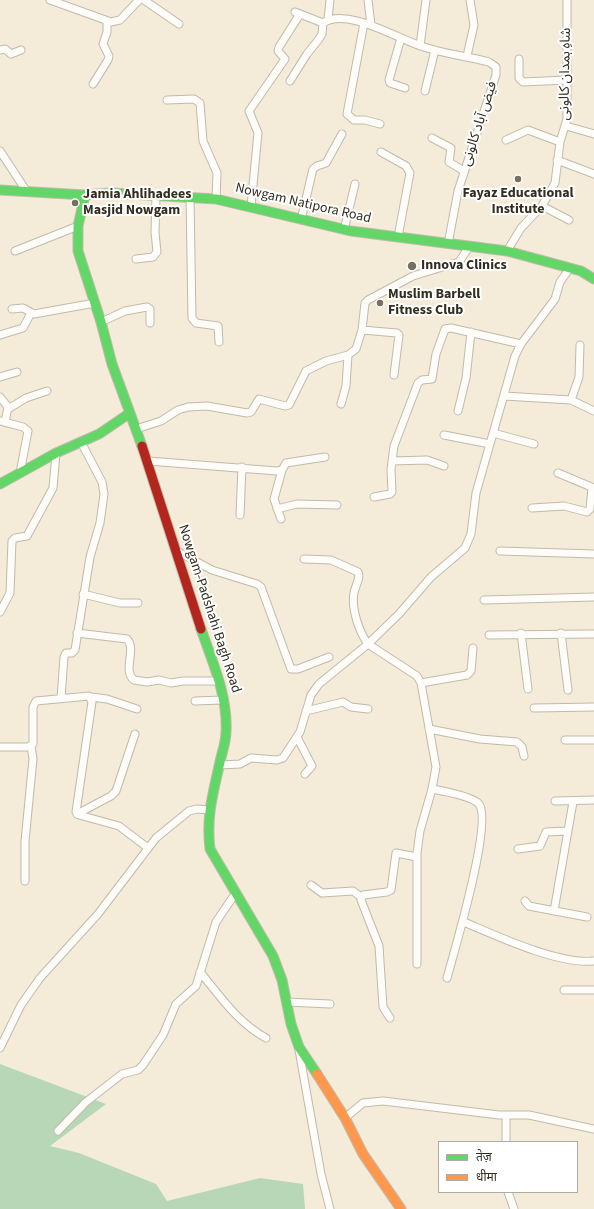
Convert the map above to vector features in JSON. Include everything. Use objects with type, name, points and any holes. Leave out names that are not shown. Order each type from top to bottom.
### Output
[{"type":"main road","name":"Nowgam Natipora Road","points":[[0,190],[85,195],[112,193],[216,199],[251,206],[344,230],[507,251],[581,271],[594,279]]},
{"type":"main road","name":"Nowgam-Padshahi Bagh Road","points":[[85,195],[78,226],[78,251],[101,322],[112,364],[148,461],[175,550],[219,681],[226,712],[226,734],[210,810],[208,831],[210,849],[235,894],[268,944],[279,970],[291,1024],[299,1047],[345,1118],[362,1154],[401,1209]]},
{"type":"main road","points":[[0,484],[56,453],[106,431],[130,413]]},
{"type":"street","points":[[50,0],[107,21],[114,22],[120,20],[139,0]]},
{"type":"street","points":[[144,0],[179,24]]},
{"type":"street","points":[[290,81],[322,34],[330,0]]},
{"type":"street","points":[[368,0],[368,24],[347,114],[354,120],[365,120],[380,124]]},
{"type":"street","points":[[420,46],[426,0]]},
{"type":"street","points":[[467,56],[474,25],[470,0]]},
{"type":"street","name":"شاہِ ہمدان کالونی","points":[[507,251],[521,228],[542,206],[555,183],[560,142],[566,126],[567,0]]},
{"type":"street","points":[[251,206],[258,133],[249,111],[285,59],[279,53],[279,48],[298,13],[326,22]]},
{"type":"street","name":"فیض آباد کالونی","points":[[326,22],[336,18],[368,24],[420,46],[467,56],[494,64],[497,71],[458,191],[448,244]]},
{"type":"street","points":[[93,84],[109,56],[103,44],[107,32],[107,21]]},
{"type":"street","points":[[402,38],[389,80],[390,83],[405,88]]},
{"type":"street","points":[[0,50],[5,49],[11,54],[21,50]]},
{"type":"street","points":[[425,91],[435,50]]},
{"type":"street","points":[[519,59],[519,78],[523,82],[567,80]]},
{"type":"street","points":[[167,100],[194,99],[200,103],[202,141],[217,173],[216,199]]},
{"type":"street","points":[[566,126],[594,134]]},
{"type":"street","points":[[506,140],[525,131],[531,130],[560,142]]},
{"type":"street","points":[[301,220],[314,169],[317,166],[326,163],[342,134]]},
{"type":"street","points":[[432,138],[449,147],[451,151],[449,160],[450,164],[464,171]]},
{"type":"street","points":[[0,150],[27,192]]},
{"type":"street","points":[[381,152],[406,166],[410,173],[398,237]]},
{"type":"street","points":[[557,160],[594,174]]},
{"type":"street","points":[[344,230],[355,184]]},
{"type":"street","points":[[136,259],[153,257],[157,252],[155,232],[156,195]]},
{"type":"street","points":[[190,197],[192,318],[196,323],[218,326],[219,342]]},
{"type":"street","points":[[542,206],[569,220]]},
{"type":"street","points":[[15,251],[78,226]]},
{"type":"street","points":[[136,429],[161,421],[178,410],[188,407],[206,406],[247,413],[251,412],[257,401],[262,399],[287,406],[306,370],[326,361],[348,355],[356,349],[362,330],[365,306],[368,300],[414,276],[459,262],[469,247]]},
{"type":"street","points":[[220,765],[240,764],[256,757],[281,759],[287,754],[297,737],[311,696],[319,684],[368,644],[399,614],[431,577],[461,553],[468,543],[471,534],[476,493],[513,362],[521,344],[555,300],[560,282],[570,268]]},
{"type":"street","points":[[12,309],[23,308],[31,314],[38,314],[95,303]]},
{"type":"street","points":[[101,322],[125,311],[147,307],[150,309],[150,323]]},
{"type":"street","points":[[0,334],[23,328],[31,314]]},
{"type":"street","points":[[374,497],[391,494],[392,461],[395,440],[416,386],[420,381],[432,379],[436,354],[443,331],[451,328],[521,344]]},
{"type":"street","points":[[362,330],[399,334],[394,375]]},
{"type":"street","points":[[458,411],[466,378],[471,332]]},
{"type":"street","points":[[571,400],[579,377],[580,345]]},
{"type":"street","points":[[341,404],[346,386],[348,355]]},
{"type":"street","points":[[0,377],[16,372]]},
{"type":"street","points":[[20,473],[29,433],[26,429],[3,421],[8,409],[26,398],[47,391]]},
{"type":"street","points":[[504,396],[571,400],[594,411]]},
{"type":"street","points":[[0,397],[7,405],[8,409]]},
{"type":"street","points":[[493,433],[534,444]]},
{"type":"street","points":[[444,435],[490,444]]},
{"type":"street","points":[[61,698],[64,657],[66,653],[73,652],[90,557],[100,523],[104,494],[102,482],[81,442]]},
{"type":"street","points":[[0,612],[10,593],[12,541],[15,538],[26,536],[50,495],[54,482],[56,453]]},
{"type":"street","points":[[281,519],[274,494],[282,470],[286,463],[325,457]]},
{"type":"street","points":[[392,461],[427,460],[444,466]]},
{"type":"street","points":[[148,461],[282,470]]},
{"type":"street","points":[[240,515],[242,467]]},
{"type":"street","points":[[532,508],[564,506],[588,512],[590,509],[593,488],[558,473]]},
{"type":"street","points":[[277,509],[297,504],[337,505]]},
{"type":"street","points":[[175,550],[204,567],[257,584],[261,587],[280,634],[289,667],[291,669],[298,669],[329,657]]},
{"type":"street","points":[[500,551],[594,554]]},
{"type":"street","points":[[304,559],[331,560],[358,572],[359,576],[354,593],[354,605],[361,632],[368,644],[414,674],[421,683],[436,767],[432,789],[420,831],[417,857],[417,964]]},
{"type":"street","points":[[83,594],[120,603],[138,603]]},
{"type":"street","points":[[484,600],[594,596]]},
{"type":"street","points":[[77,632],[127,639],[130,643],[130,674],[134,680],[147,682],[159,680],[171,683],[183,681],[219,681]]},
{"type":"street","points":[[521,633],[528,689]]},
{"type":"street","points":[[489,635],[521,633],[594,634]]},
{"type":"street","points":[[561,633],[568,690]]},
{"type":"street","points":[[421,683],[467,675],[471,671],[473,648]]},
{"type":"street","points":[[24,881],[25,841],[33,759],[31,746],[34,741],[34,703],[39,699],[87,696],[107,698],[137,709]]},
{"type":"street","points":[[77,814],[75,808],[92,702],[91,697]]},
{"type":"street","points":[[195,702],[223,700]]},
{"type":"street","points":[[306,711],[343,702],[351,707],[368,709]]},
{"type":"street","points":[[534,708],[594,707]]},
{"type":"street","points":[[429,730],[480,739],[517,742],[522,747],[524,756]]},
{"type":"street","points":[[77,814],[111,796],[116,791],[135,734]]},
{"type":"street","points":[[297,737],[312,766],[306,774]]},
{"type":"street","points":[[565,740],[594,740]]},
{"type":"street","points":[[0,747],[31,746]]},
{"type":"street","points":[[432,789],[470,799],[477,803],[481,809],[482,832],[464,922],[447,978]]},
{"type":"street","points":[[555,801],[573,802],[594,800]]},
{"type":"street","points":[[554,911],[573,802]]},
{"type":"street","points":[[0,1048],[21,1005],[40,978],[98,914],[148,848],[168,827],[189,811],[197,809],[210,810]]},
{"type":"street","points":[[77,814],[119,826],[148,848]]},
{"type":"street","points":[[518,849],[540,846],[544,834],[548,832],[568,831]]},
{"type":"street","points":[[361,897],[363,895],[387,892],[391,890],[396,853],[417,857]]},
{"type":"street","points":[[311,885],[322,894],[353,891],[361,897],[361,902],[379,946],[383,1007],[390,1018]]},
{"type":"street","points":[[58,1131],[86,1102],[107,1085],[122,1074],[138,1070],[143,1065],[163,1035],[176,1004],[196,986],[216,922],[235,894]]},
{"type":"street","points":[[525,901],[531,906],[586,917]]},
{"type":"street","points":[[464,922],[560,958],[577,962],[594,961]]},
{"type":"street","points":[[200,972],[237,1016],[256,1033],[266,1038]]},
{"type":"street","points":[[564,990],[594,990]]},
{"type":"street","points":[[286,1002],[330,1004]]},
{"type":"street","points":[[299,1047],[321,1174],[330,1209]]},
{"type":"street","points":[[345,1118],[363,1103],[372,1101],[506,1116],[529,1115],[594,1129]]},
{"type":"street","points":[[506,1116],[506,1141]]},
{"type":"street","points":[[508,1193],[514,1209]]},
{"type":"green space","points":[[0,1064],[106,1104],[50,1146],[79,1153],[156,1184],[167,1201],[260,1178],[303,1184],[305,1209],[0,1209]]},
{"type":"traffic: fast","points":[[0,190],[85,195],[112,193],[216,199],[351,231],[507,251],[581,271],[594,279]]},
{"type":"traffic: fast","points":[[85,195],[78,226],[78,251],[101,322],[112,364],[142,446]]},
{"type":"traffic: fast","points":[[0,484],[56,453],[99,434],[130,413]]},
{"type":"traffic: fast","points":[[201,629],[219,680],[225,706],[226,719],[225,740],[210,816],[210,849],[273,956],[282,980],[291,1024],[299,1047],[317,1074]]},
{"type":"traffic: slow","points":[[317,1074],[345,1118],[363,1154],[401,1209]]},
{"type":"traffic: jam","points":[[142,446],[201,629]]},
{"type":"place","name":"Fayaz Educational Institute","points":[[518,179]]},
{"type":"place","name":"Jamia Ahlihadees Masjid Nowgam","points":[[75,203]]},
{"type":"place","name":"Innova Clinics","points":[[412,266]]},
{"type":"place","name":"Muslim Barbell Fitness Club","points":[[380,303]]}]
